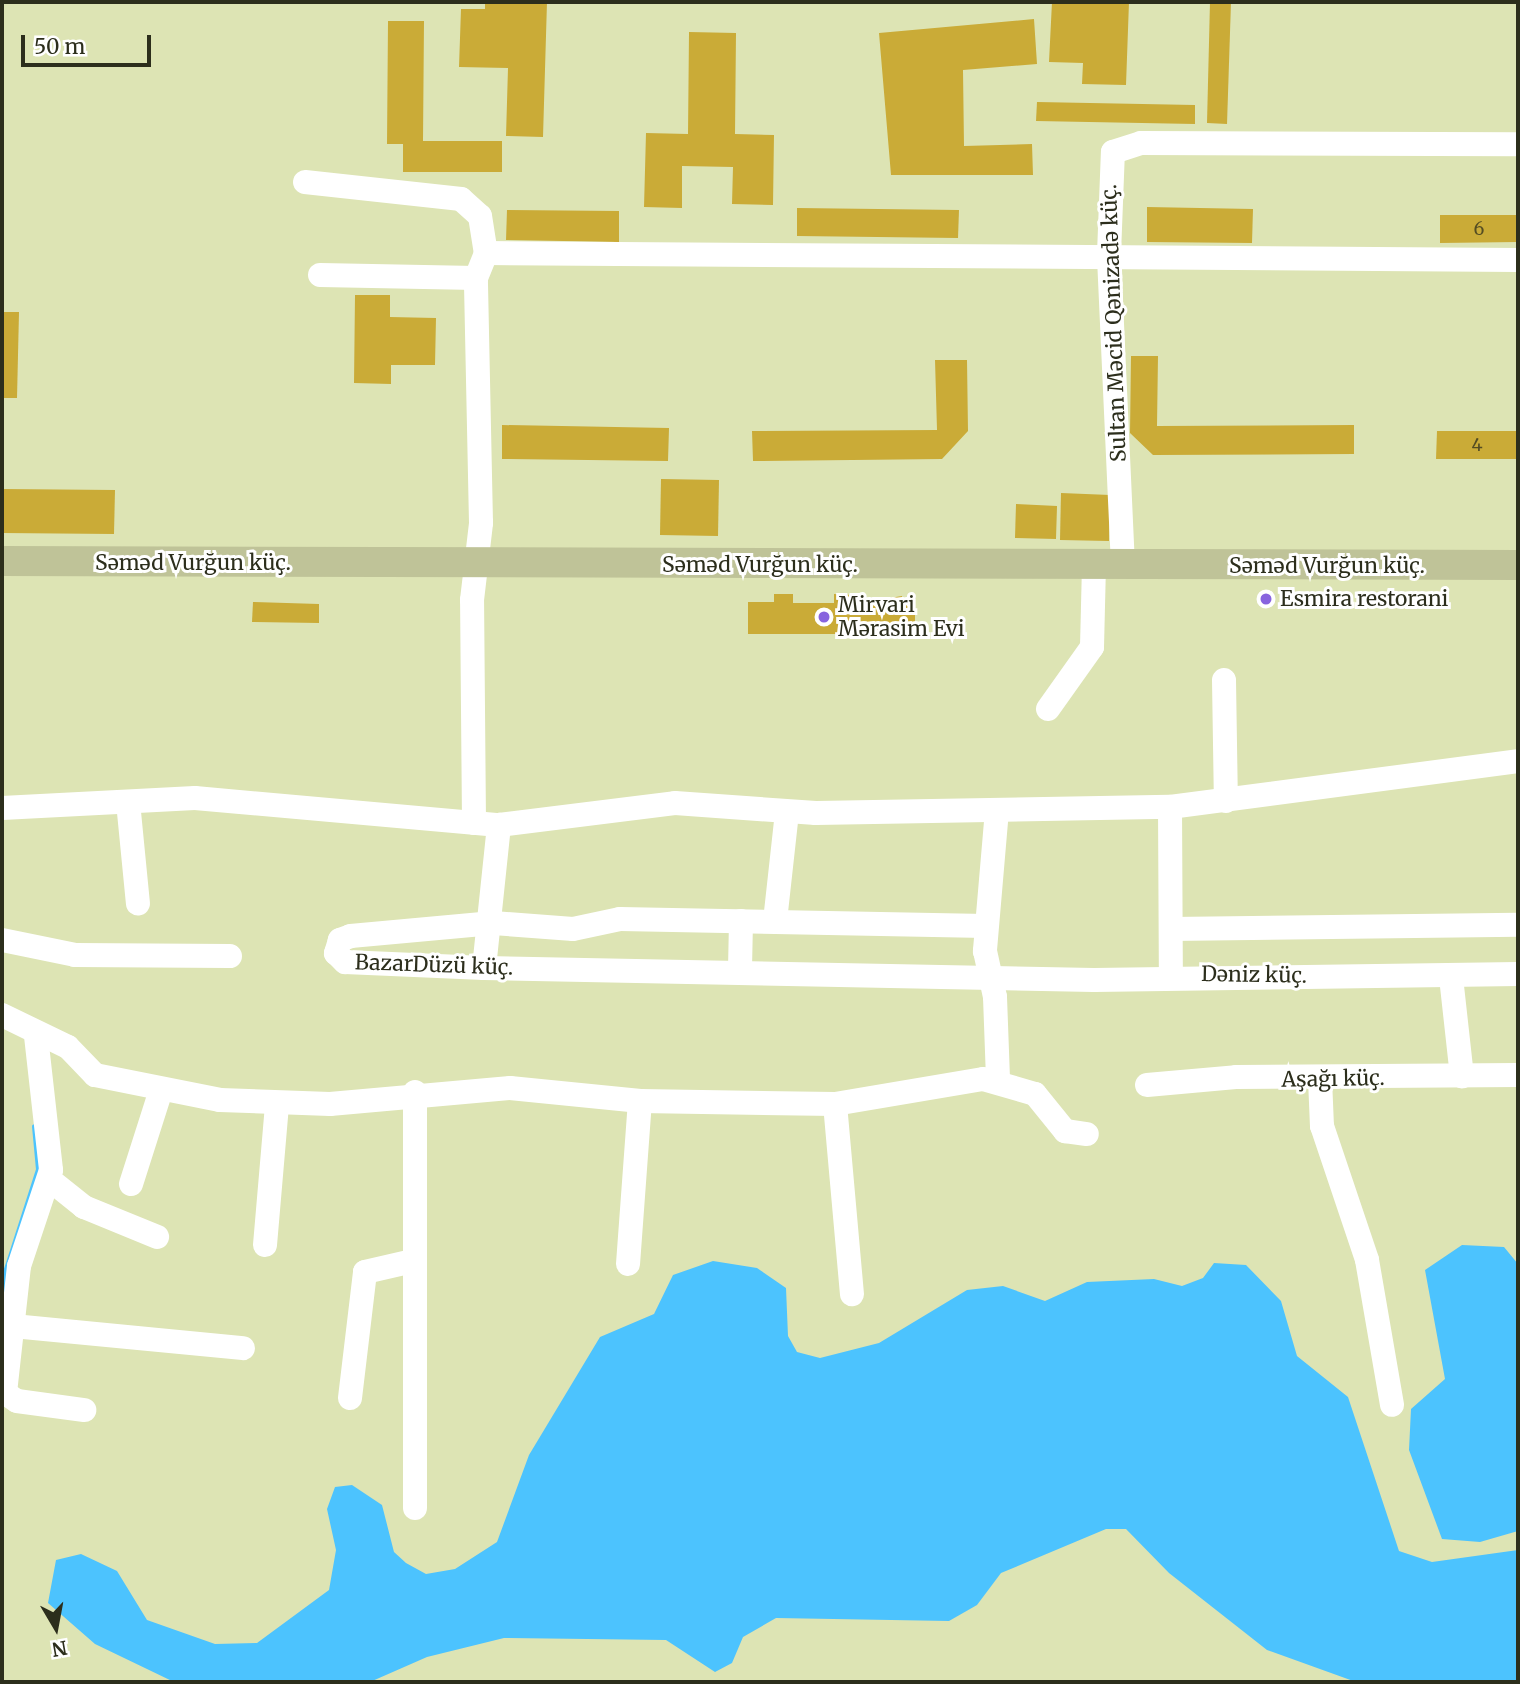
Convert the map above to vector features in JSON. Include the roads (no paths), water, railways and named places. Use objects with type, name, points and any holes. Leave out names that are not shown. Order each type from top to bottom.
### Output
[{"type":"main road","name":"Səməd Vurğun küç.","points":[[2,561],[1094,567],[1518,565]]},
{"type":"street","name":"Sultan Məcid Qənizadə küç.","points":[[1123,566],[1109,254],[1108,162],[1124,146],[1518,144]]},
{"type":"street","points":[[304,182],[461,199],[480,216],[486,253],[476,278],[477,564],[486,824],[493,923],[484,968]]},
{"type":"street","points":[[486,253],[1109,254],[1518,260]]},
{"type":"street","points":[[320,275],[476,278]]},
{"type":"street","points":[[1048,709],[1092,647],[1094,567]]},
{"type":"street","points":[[1224,680],[1226,801]]},
{"type":"street","points":[[2,808],[195,798],[486,824],[675,803],[787,812],[1170,807],[1518,761]]},
{"type":"street","points":[[128,802],[138,904]]},
{"type":"street","points":[[1170,807],[1171,975]]},
{"type":"street","points":[[997,810],[986,926],[998,1080]]},
{"type":"street","points":[[775,921],[787,812]]},
{"type":"street","name":"BazarDüzü küç.","points":[[986,926],[620,919],[573,929],[493,923],[351,936],[336,945],[345,962],[484,968],[740,969],[990,976]]},
{"type":"street","points":[[740,969],[741,921]]},
{"type":"street","points":[[1171,929],[1518,925]]},
{"type":"street","points":[[2,940],[75,955],[230,956]]},
{"type":"street","name":"Dəniz küç.","points":[[990,976],[1451,977],[1518,974]]},
{"type":"street","points":[[1451,977],[1462,1076]]},
{"type":"street","points":[[2,1015],[36,1036],[68,1048],[95,1075],[161,1090],[277,1104],[415,1092],[510,1088],[640,1101],[835,1104],[998,1080],[1044,1101],[1065,1131],[1087,1135]]},
{"type":"street","points":[[36,1036],[48,1180],[27,1227],[5,1393],[17,1401],[84,1410]]},
{"type":"street","name":"Aşağı küç.","points":[[1147,1085],[1518,1075]]},
{"type":"street","points":[[1321,1079],[1322,1126],[1367,1259],[1392,1405]]},
{"type":"street","points":[[131,1184],[161,1090]]},
{"type":"street","points":[[415,1092],[412,1261],[415,1508]]},
{"type":"street","points":[[628,1264],[640,1101]]},
{"type":"street","points":[[265,1245],[277,1104]]},
{"type":"street","points":[[835,1104],[852,1294]]},
{"type":"street","points":[[48,1180],[84,1208],[157,1237]]},
{"type":"street","points":[[350,1398],[365,1272],[412,1261]]},
{"type":"street","points":[[13,1326],[243,1348]]},
{"type":"water","points":[[1462,1245],[1504,1247],[1518,1264],[1518,1531],[1480,1542],[1442,1539],[1409,1450],[1411,1409],[1445,1379],[1425,1270]]},
{"type":"water","points":[[713,1261],[757,1268],[786,1288],[788,1336],[797,1352],[820,1358],[879,1343],[967,1290],[1003,1286],[1045,1301],[1087,1282],[1154,1279],[1182,1286],[1203,1278],[1214,1263],[1246,1265],[1281,1301],[1297,1356],[1348,1397],[1399,1551],[1432,1562],[1518,1550],[1518,1682],[1356,1682],[1267,1650],[1169,1573],[1126,1529],[1106,1529],[1001,1573],[977,1605],[949,1621],[776,1618],[743,1637],[732,1663],[715,1672],[666,1640],[504,1638],[427,1657],[370,1682],[174,1682],[95,1644],[48,1603],[56,1560],[81,1554],[117,1571],[147,1620],[215,1644],[257,1643],[329,1590],[336,1550],[327,1509],[335,1487],[352,1485],[382,1505],[394,1552],[406,1563],[426,1574],[455,1569],[497,1542],[529,1455],[600,1337],[654,1314],[673,1275]]},
{"type":"waterway","points":[[2,1314],[4,1275],[38,1169],[34,1126]]},
{"type":"place","name":"Esmira restorani","points":[[1266,599]]},
{"type":"place","name":"Mirvari Mərasim Evi","points":[[824,617]]}]
